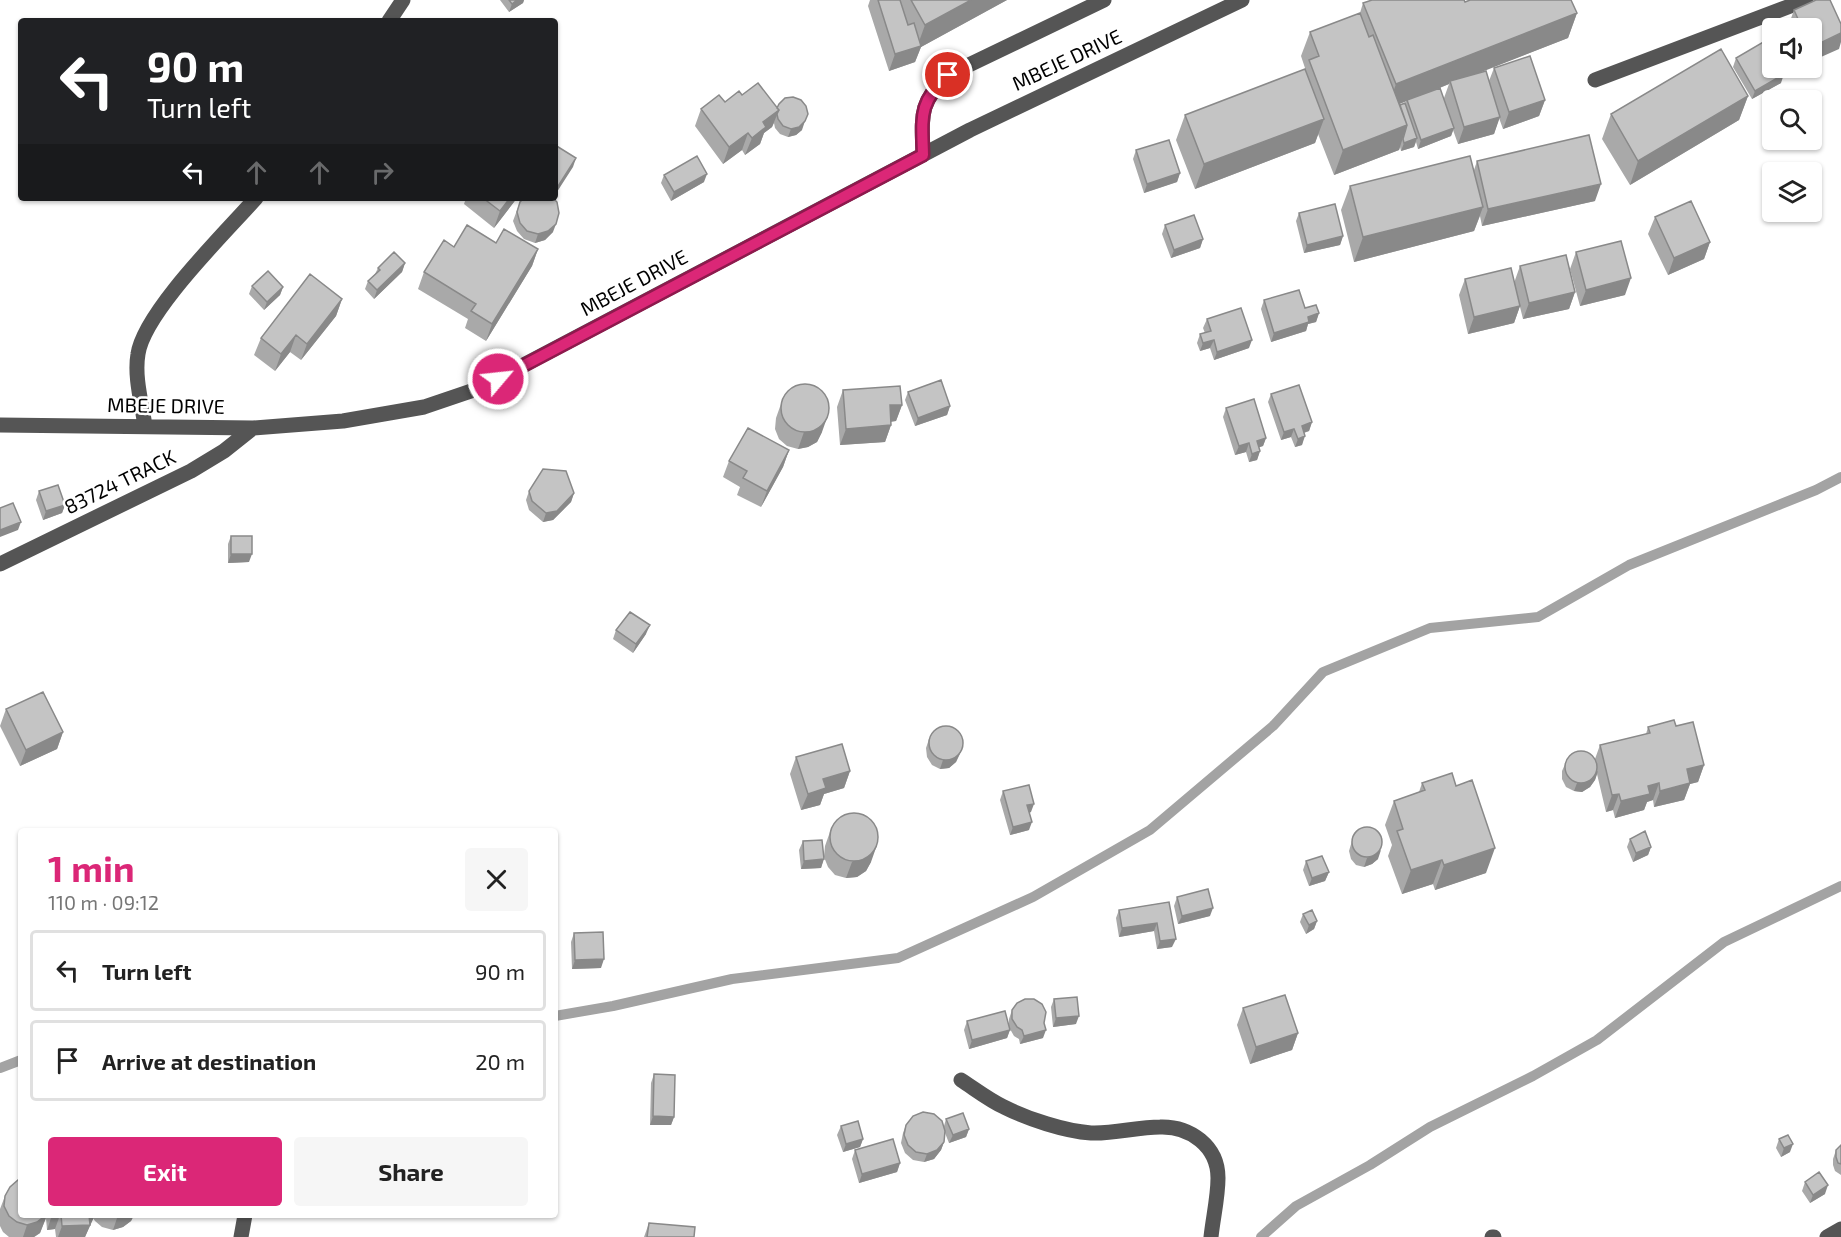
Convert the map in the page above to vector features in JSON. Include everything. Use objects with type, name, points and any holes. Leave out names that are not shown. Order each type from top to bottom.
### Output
[{"type":"street","points":[[391,18],[403,0]]},
{"type":"street","points":[[923,155],[922,117],[927,100],[935,87],[948,75],[1104,0]]},
{"type":"street","name":"MBEJE DRIVE","points":[[0,425],[253,428],[342,422],[412,410],[480,388],[970,130],[1242,0]]},
{"type":"street","points":[[1595,80],[1806,0]]},
{"type":"street","points":[[145,426],[138,374],[138,354],[143,336],[182,280],[253,201]]},
{"type":"street","name":"83724 TRACK","points":[[0,564],[191,471],[253,428]]},
{"type":"street","points":[[961,1080],[1002,1106],[1023,1116],[1066,1128],[1091,1133],[1173,1127],[1189,1132],[1202,1140],[1213,1154],[1218,1176],[1210,1237]]},
{"type":"street","points":[[241,1237],[244,1218]]},
{"type":"street","points":[[1827,1237],[1841,1229]]},
{"type":"building","points":[[878,0],[900,0],[908,25],[914,23],[921,46],[895,54]]},
{"type":"building","points":[[911,0],[971,0],[925,25]]},
{"type":"building","points":[[1372,0],[1464,0],[1465,2],[1470,0],[1571,0],[1577,13],[1396,84],[1363,3]]},
{"type":"building","points":[[1816,0],[1830,0],[1841,24],[1841,33],[1822,42],[1822,18],[1798,18],[1794,10]]},
{"type":"building","points":[[1360,13],[1369,37],[1373,35],[1407,125],[1343,150],[1309,60],[1319,56],[1310,32]]},
{"type":"building","points":[[1762,43],[1762,78],[1777,78],[1755,91],[1736,58]]},
{"type":"building","points":[[1721,49],[1748,96],[1638,161],[1611,114]]},
{"type":"building","points":[[1530,56],[1545,100],[1509,112],[1494,68]]},
{"type":"building","points":[[1305,69],[1324,119],[1204,164],[1185,115]]},
{"type":"building","points":[[1486,71],[1500,117],[1464,127],[1450,81]]},
{"type":"building","points":[[758,83],[779,110],[763,122],[766,127],[752,138],[748,133],[729,147],[701,109],[719,95],[725,102],[739,91],[742,95]]},
{"type":"building","points":[[1440,88],[1454,128],[1421,140],[1407,100]]},
{"type":"building","points":[[793,97],[801,100],[808,114],[799,127],[791,129],[783,126],[778,119],[779,110],[777,108],[785,98]]},
{"type":"building","points":[[1405,103],[1417,138],[1404,143],[1407,125],[1400,105]]},
{"type":"building","points":[[1589,135],[1601,184],[1488,209],[1477,161]]},
{"type":"building","points":[[1169,140],[1180,173],[1147,184],[1136,150]]},
{"type":"building","points":[[558,147],[576,158],[558,186]]},
{"type":"building","points":[[697,156],[707,174],[674,192],[664,175]]},
{"type":"building","points":[[1470,156],[1483,207],[1363,237],[1350,186]]},
{"type":"building","points":[[487,201],[508,201],[500,211]]},
{"type":"building","points":[[556,201],[559,213],[556,224],[548,231],[538,234],[527,231],[520,223],[517,212],[520,202]]},
{"type":"building","points":[[1691,201],[1710,242],[1674,258],[1655,217]]},
{"type":"building","points":[[1335,204],[1343,236],[1307,245],[1299,213]]},
{"type":"building","points":[[1194,215],[1203,239],[1174,250],[1165,225]]},
{"type":"building","points":[[467,225],[496,243],[504,229],[538,249],[492,324],[471,311],[476,304],[424,272],[444,240],[454,247]]},
{"type":"building","points":[[1621,241],[1631,278],[1586,290],[1576,252]]},
{"type":"building","points":[[394,252],[405,263],[377,290],[368,281]]},
{"type":"building","points":[[1566,255],[1575,292],[1529,303],[1520,266]]},
{"type":"building","points":[[1511,268],[1520,306],[1474,317],[1465,279]]},
{"type":"building","points":[[268,271],[283,287],[267,302],[252,286]]},
{"type":"building","points":[[310,274],[342,299],[307,344],[296,335],[281,354],[261,338]]},
{"type":"building","points":[[1299,290],[1305,308],[1316,305],[1319,313],[1308,317],[1309,322],[1274,333],[1264,300]]},
{"type":"building","points":[[1241,308],[1252,340],[1217,352],[1214,340],[1203,343],[1200,334],[1211,331],[1207,319]]},
{"type":"building","points":[[941,380],[950,406],[918,418],[908,392]]},
{"type":"building","points":[[805,384],[822,391],[829,408],[822,425],[805,432],[788,425],[781,408],[788,391]]},
{"type":"building","points":[[1299,385],[1312,422],[1302,426],[1305,436],[1298,439],[1294,429],[1284,432],[1271,394]]},
{"type":"building","points":[[900,386],[902,405],[890,405],[891,425],[846,429],[843,390]]},
{"type":"building","points":[[1254,399],[1266,438],[1257,441],[1260,451],[1252,454],[1249,443],[1239,446],[1226,408]]},
{"type":"building","points":[[748,428],[789,450],[767,491],[743,478],[747,471],[729,461]]},
{"type":"building","points":[[543,469],[566,471],[574,493],[557,511],[546,513],[532,501],[529,491]]},
{"type":"building","points":[[58,485],[65,505],[46,511],[39,491]]},
{"type":"building","points":[[13,503],[21,522],[0,530],[0,508]]},
{"type":"building","points":[[231,536],[252,536],[252,554],[231,554]]},
{"type":"building","points":[[630,612],[650,625],[636,644],[616,630]]},
{"type":"building","points":[[43,692],[63,732],[26,750],[6,709]]},
{"type":"building","points":[[1674,720],[1676,726],[1693,722],[1704,765],[1687,769],[1690,783],[1660,791],[1659,783],[1648,786],[1650,794],[1621,801],[1619,794],[1612,795],[1600,745],[1650,733],[1648,727]]},
{"type":"building","points":[[946,726],[958,731],[963,743],[958,755],[946,760],[934,755],[929,743],[934,731]]},
{"type":"building","points":[[842,744],[850,771],[823,779],[826,788],[808,794],[796,757]]},
{"type":"building","points":[[1581,751],[1593,755],[1597,767],[1593,779],[1581,783],[1569,779],[1565,767],[1569,755]]},
{"type":"building","points":[[1452,773],[1456,786],[1472,780],[1495,848],[1444,865],[1442,860],[1411,870],[1397,831],[1403,829],[1394,801],[1425,790],[1422,783]]},
{"type":"building","points":[[1029,785],[1034,804],[1027,805],[1032,822],[1013,827],[1003,791]]},
{"type":"building","points":[[849,813],[859,813],[871,820],[878,832],[878,842],[871,854],[859,861],[849,861],[834,850],[830,842],[830,832],[841,817]]},
{"type":"building","points":[[1367,827],[1378,831],[1382,842],[1378,853],[1367,857],[1356,853],[1352,842],[1356,831]]},
{"type":"building","points":[[1645,831],[1651,847],[1636,853],[1630,839]]},
{"type":"building","points":[[822,840],[824,859],[804,861],[803,841]]},
{"type":"building","points":[[1322,856],[1329,872],[1312,878],[1306,861]]},
{"type":"building","points":[[1208,889],[1213,908],[1182,916],[1177,897]]},
{"type":"building","points":[[1169,902],[1176,939],[1160,941],[1157,923],[1122,928],[1119,910]]},
{"type":"building","points":[[1312,910],[1317,921],[1309,925],[1303,914]]},
{"type":"building","points":[[603,932],[604,959],[575,960],[574,933]]},
{"type":"building","points":[[1285,995],[1298,1033],[1256,1047],[1243,1008]]},
{"type":"building","points":[[1077,997],[1079,1016],[1056,1018],[1054,999]]},
{"type":"building","points":[[1025,999],[1034,999],[1042,1004],[1046,1012],[1044,1023],[1046,1030],[1024,1036],[1022,1030],[1017,1027],[1012,1019],[1012,1010],[1017,1003]]},
{"type":"building","points":[[1005,1011],[1010,1030],[972,1040],[967,1021]]},
{"type":"building","points":[[654,1074],[675,1075],[674,1117],[653,1116]]},
{"type":"building","points":[[923,1112],[934,1114],[942,1121],[945,1131],[944,1142],[937,1150],[927,1154],[916,1152],[908,1145],[904,1135],[906,1125],[913,1116]]},
{"type":"building","points":[[963,1113],[969,1129],[953,1135],[946,1119]]},
{"type":"building","points":[[858,1121],[863,1139],[846,1144],[841,1126]]},
{"type":"building","points":[[1788,1135],[1793,1144],[1784,1148],[1779,1139]]},
{"type":"building","points":[[893,1139],[900,1163],[862,1174],[855,1150]]},
{"type":"building","points":[[1841,1145],[1841,1164],[1838,1163],[1836,1150]]},
{"type":"building","points":[[1819,1172],[1828,1185],[1813,1195],[1805,1182]]},
{"type":"building","points":[[18,1180],[18,1218],[42,1218],[27,1225],[9,1216],[4,1206],[5,1196]]},
{"type":"building","points":[[61,1218],[89,1218],[90,1225],[62,1226]]},
{"type":"building","points":[[649,1223],[695,1227],[694,1237],[647,1237]]},
{"type":"waterway","points":[[558,1015],[613,1006],[732,979],[898,958],[1033,897],[1150,830],[1273,726],[1323,672],[1430,628],[1538,617],[1629,565],[1816,490],[1841,477]]},
{"type":"waterway","points":[[1261,1237],[1296,1206],[1370,1165],[1430,1127],[1533,1076],[1597,1040],[1724,942],[1841,886]]},
{"type":"waterway","points":[[0,1068],[18,1061]]},
{"type":"route","points":[[498,379],[923,155],[922,117],[927,100],[935,87],[948,75]]}]
